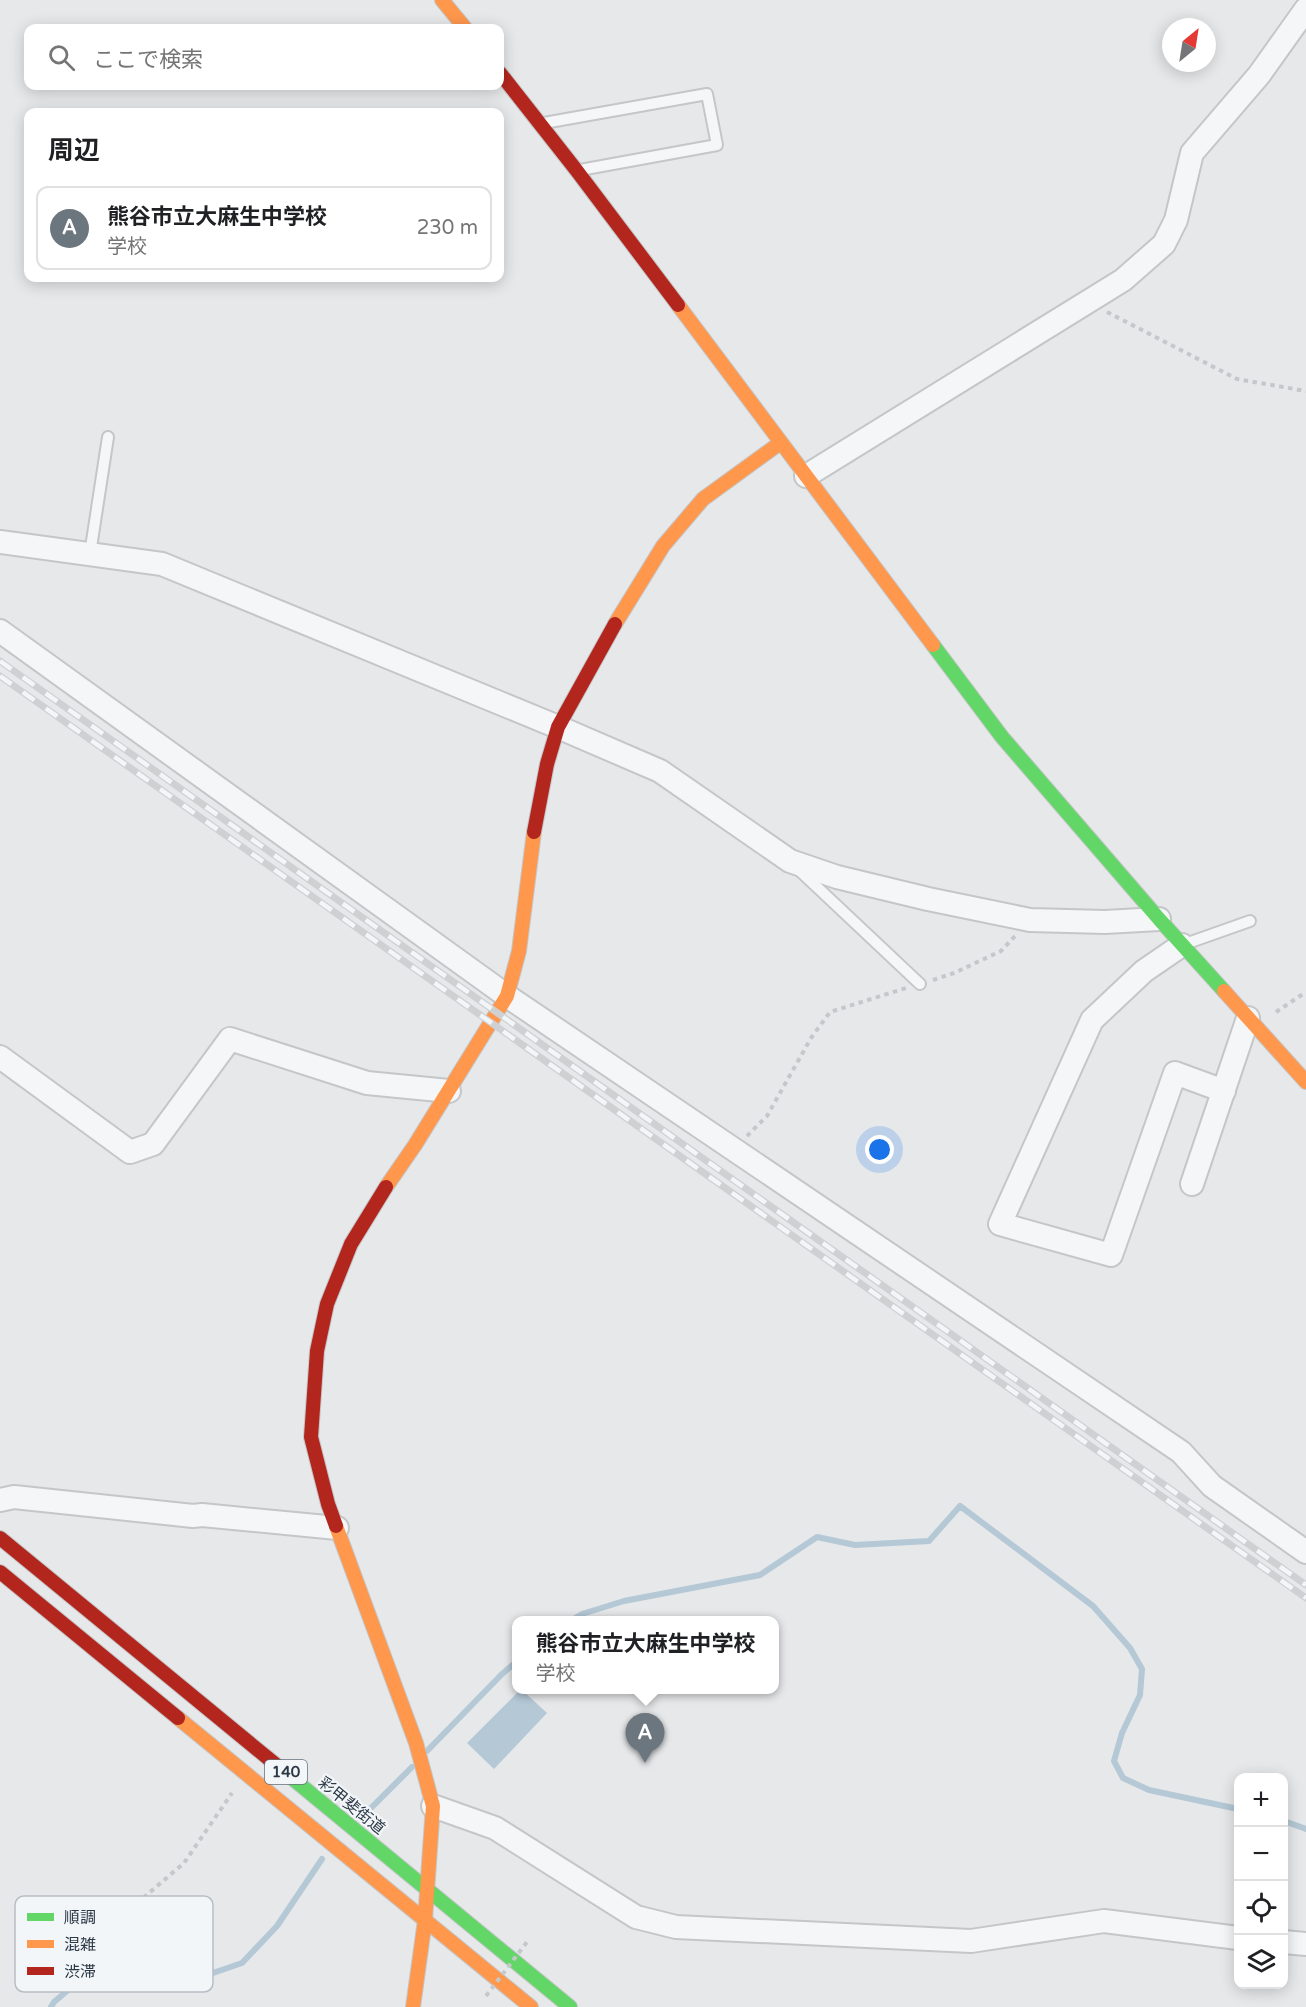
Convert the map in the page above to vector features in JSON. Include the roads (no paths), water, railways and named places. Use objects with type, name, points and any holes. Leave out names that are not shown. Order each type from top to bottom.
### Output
[{"type":"main road","points":[[442,0],[462,24]]},
{"type":"main road","points":[[504,77],[1002,737],[1159,919],[1306,1082]]},
{"type":"main road","points":[[413,2007],[426,1920],[433,1806],[416,1743],[328,1504],[311,1437],[317,1351],[327,1304],[351,1244],[507,996],[519,951],[537,810],[558,727],[618,619],[663,546],[703,499],[780,443]]},
{"type":"main road","name":"彩甲斐街道","points":[[0,1538],[570,2007]]},
{"type":"main road","name":"140","points":[[0,1572],[531,2007]]},
{"type":"street","points":[[806,476],[1123,280],[1164,244],[1176,220],[1192,153],[1259,75],[1306,9]]},
{"type":"street","points":[[0,542],[162,564],[660,771],[790,861],[837,877],[1030,920],[1105,922],[1159,919]]},
{"type":"street","points":[[0,631],[507,996],[1181,1452],[1212,1486],[1306,1552]]},
{"type":"street","points":[[1182,945],[1144,971],[1092,1020],[1000,1224],[1111,1256],[1175,1073],[1224,1091]]},
{"type":"street","points":[[1192,1184],[1224,1091],[1252,1022]]},
{"type":"street","points":[[0,1057],[130,1152],[153,1144],[230,1039],[367,1083],[449,1091]]},
{"type":"street","points":[[0,1500],[14,1497],[193,1516],[337,1528]]},
{"type":"street","points":[[433,1806],[495,1828],[636,1917],[676,1927],[971,1941],[1104,1921],[1234,1937]]},
{"type":"street","points":[[1288,1942],[1306,1944]]},
{"type":"lane","points":[[540,124],[706,93],[717,144],[577,171]]},
{"type":"lane","points":[[90,554],[108,437]]},
{"type":"lane","points":[[790,861],[920,984]]},
{"type":"lane","points":[[1182,945],[1250,921]]},
{"type":"water","points":[[516,1694],[526,1694],[547,1713],[494,1769],[467,1743]]},
{"type":"waterway","points":[[579,1616],[624,1601],[760,1575],[817,1537],[855,1545],[929,1541],[960,1506],[1093,1606],[1130,1648],[1142,1669],[1140,1695],[1122,1733],[1114,1761],[1123,1778],[1149,1790],[1234,1808]]},
{"type":"waterway","points":[[427,1751],[512,1665]]},
{"type":"waterway","points":[[368,1811],[412,1767]]},
{"type":"waterway","points":[[1288,1822],[1306,1829]]},
{"type":"waterway","points":[[213,1973],[242,1963],[277,1926],[322,1859]]},
{"type":"waterway","points":[[51,2007],[66,1992]]},
{"type":"railway","points":[[0,661],[1306,1585]]},
{"type":"railway","points":[[0,676],[1306,1598]]},
{"type":"place","name":"熊谷市立大麻生中学校","points":[[645,1763]]}]
